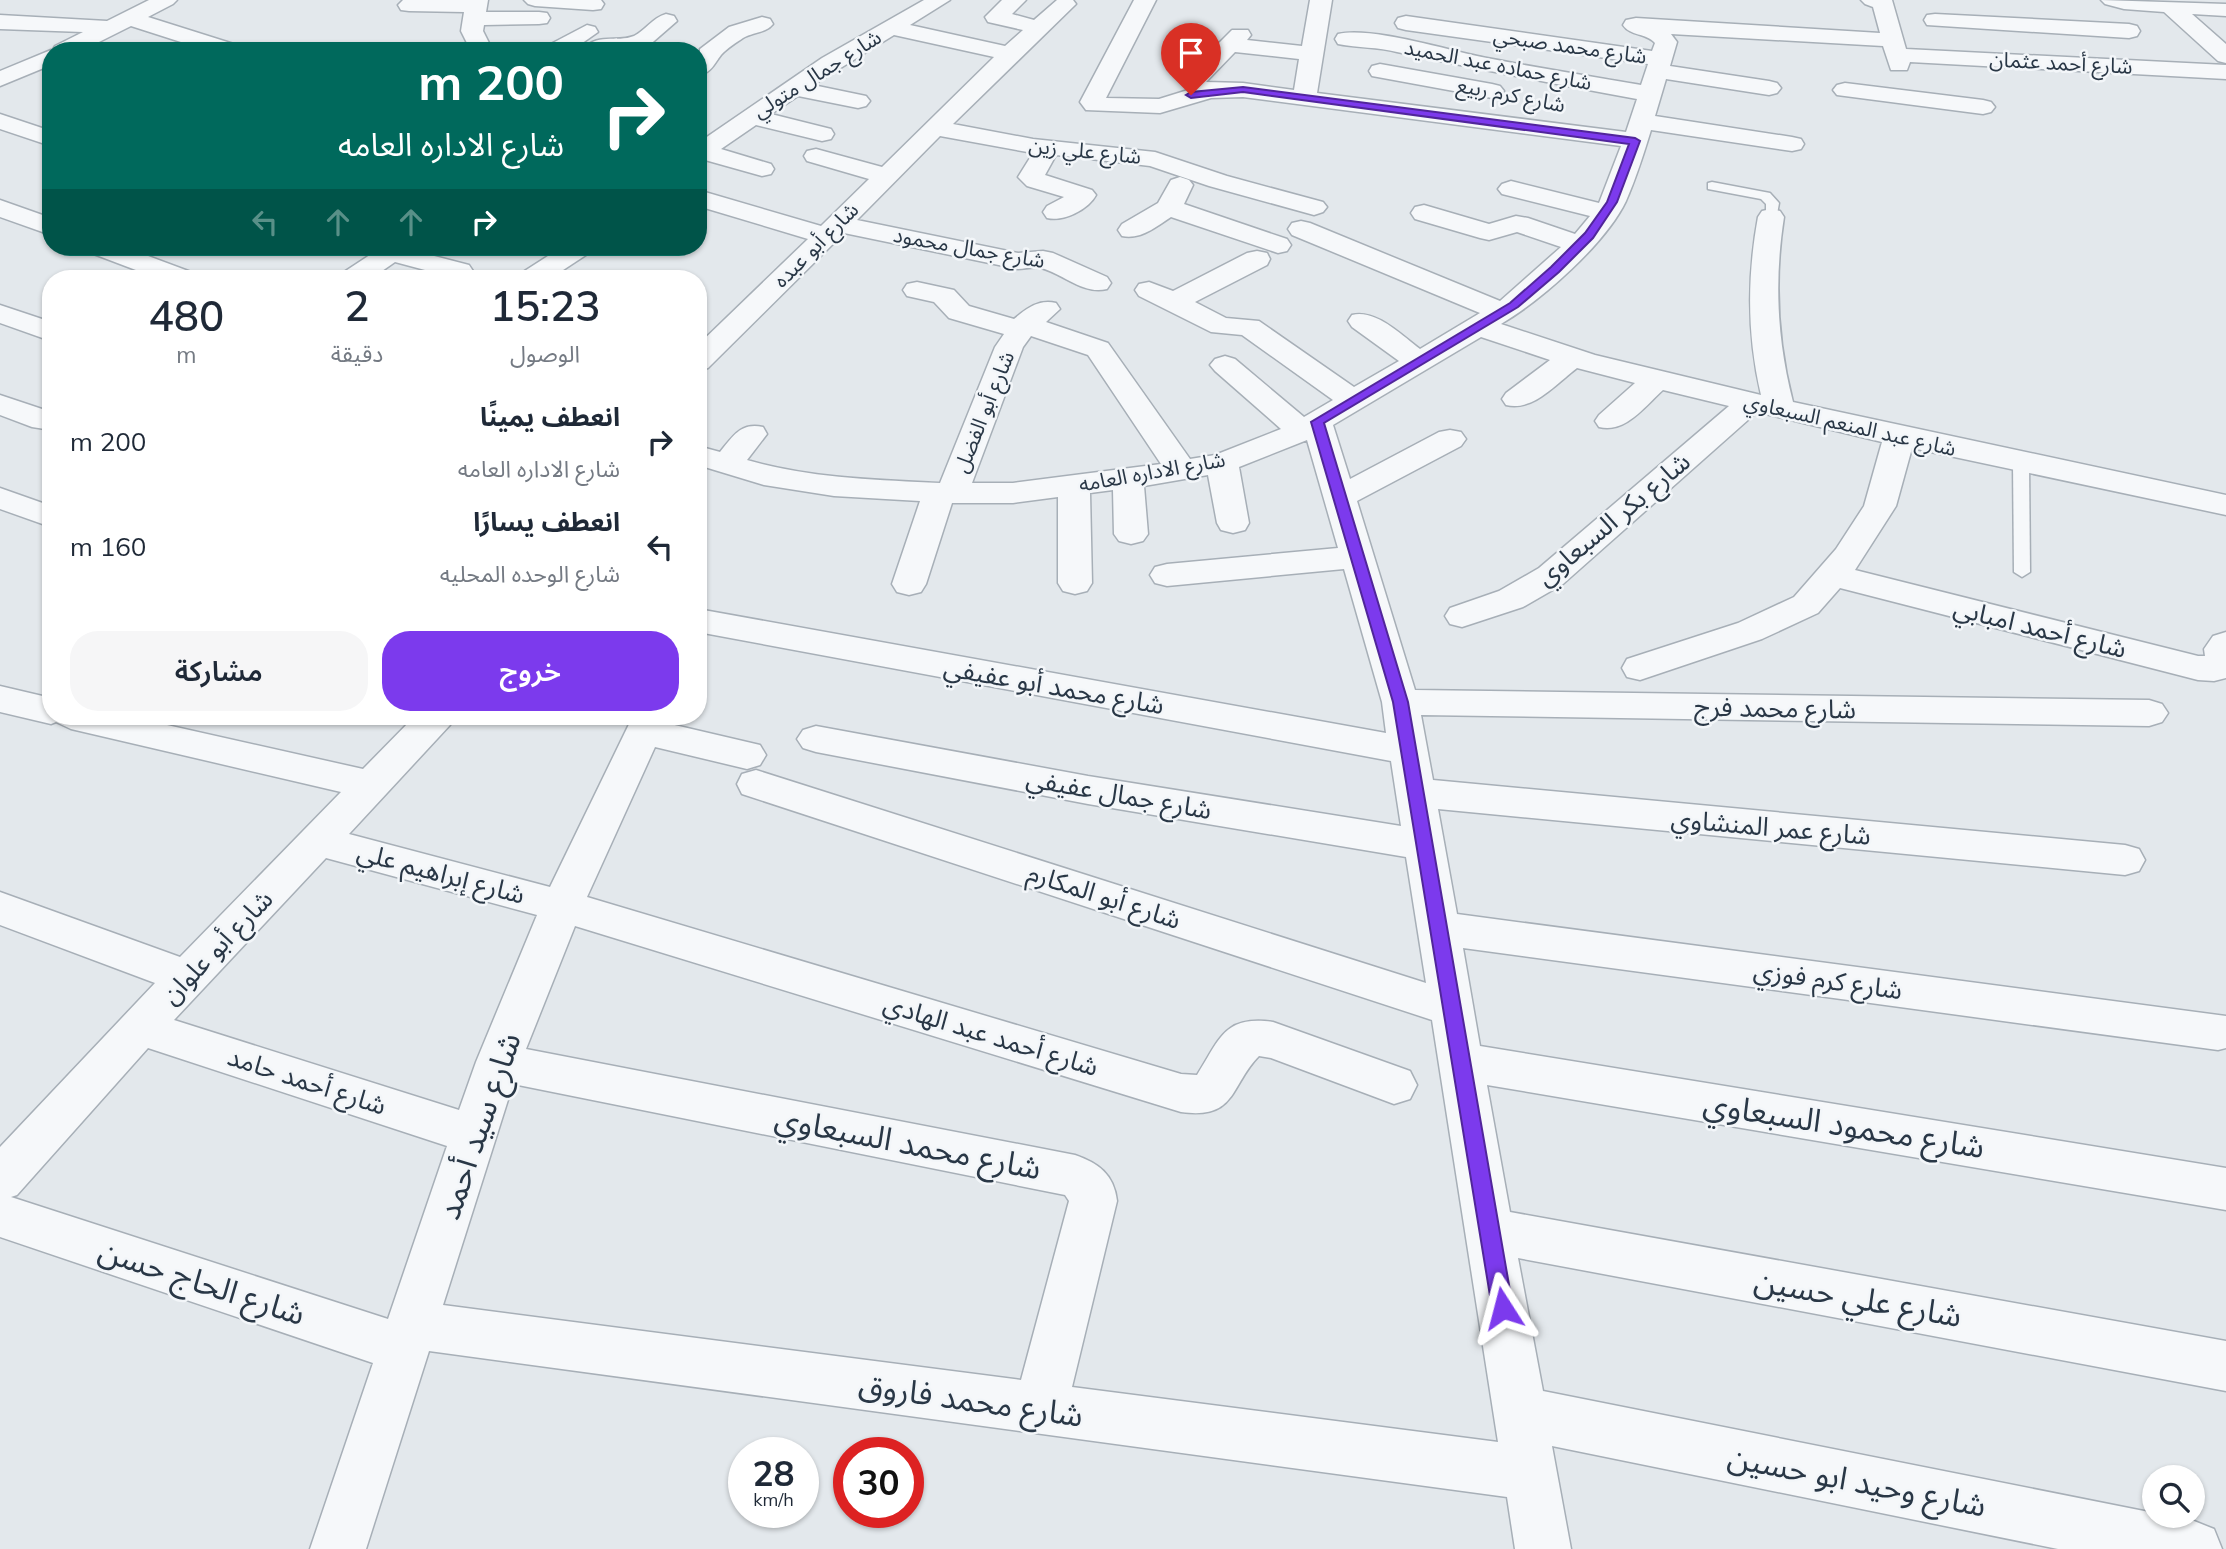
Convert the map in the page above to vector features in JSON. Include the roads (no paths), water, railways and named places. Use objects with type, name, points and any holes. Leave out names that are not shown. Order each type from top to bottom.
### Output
[{"type":"street","points":[[82,42],[166,0]]},
{"type":"street","name":"شارع جمال متولي","points":[[707,148],[816,72],[939,0]]},
{"type":"street","points":[[1015,0],[996,17],[1038,28]]},
{"type":"street","points":[[1143,0],[1092,101],[1097,106],[1167,105],[1209,91],[1243,90],[1304,98],[1645,95],[1769,88]]},
{"type":"street","points":[[1304,98],[1321,0]]},
{"type":"street","points":[[1872,0],[1883,4],[1907,98]]},
{"type":"street","points":[[2013,0],[2027,25]]},
{"type":"street","points":[[2110,3],[2226,10]]},
{"type":"street","name":"شارع أبو عبده","points":[[712,330],[832,230],[1003,61],[1065,4]]},
{"type":"street","points":[[1417,4],[1499,15]]},
{"type":"street","points":[[408,5],[537,9],[593,5]]},
{"type":"street","points":[[2,23],[41,6]]},
{"type":"street","points":[[2170,6],[2226,55]]},
{"type":"street","points":[[475,8],[472,31],[478,42]]},
{"type":"street","points":[[1623,18],[1645,95]]},
{"type":"street","name":"شارع أحمد عثمان","points":[[1623,18],[1894,47],[2226,72]]},
{"type":"street","points":[[1935,20],[2129,31]]},
{"type":"street","points":[[639,42],[666,21]]},
{"type":"street","name":"شارع محمد صبحي","points":[[1396,22],[1645,95]]},
{"type":"street","points":[[2,23],[121,23],[197,42]]},
{"type":"street","points":[[707,62],[708,54],[734,34],[762,24]]},
{"type":"street","points":[[892,28],[1003,61]]},
{"type":"street","name":"شارع حماده عبد الحميد","points":[[1346,39],[1393,44],[1485,65],[1645,95]]},
{"type":"street","points":[[1209,91],[1198,87],[1194,81],[1235,40],[1312,54]]},
{"type":"street","points":[[925,55],[1003,61]]},
{"type":"street","points":[[0,79],[42,61]]},
{"type":"street","name":"شارع كرم ربيع","points":[[1380,71],[1511,95]]},
{"type":"street","points":[[816,72],[877,86]]},
{"type":"street","points":[[793,88],[858,101]]},
{"type":"street","points":[[1845,90],[1983,107]]},
{"type":"street","points":[[1645,95],[1792,144]]},
{"type":"street","name":"شارع الاداره العامه","points":[[712,459],[764,475],[834,486],[945,493],[1013,493],[1128,479],[1222,463],[1310,427],[1514,305],[1580,245],[1605,196],[1645,95]]},
{"type":"street","points":[[1111,153],[1135,107]]},
{"type":"street","points":[[750,116],[887,176]]},
{"type":"street","points":[[0,121],[42,136]]},
{"type":"street","name":"شارع علي زين","points":[[935,128],[1048,148],[1155,159],[1307,218],[1491,319]]},
{"type":"street","points":[[1048,148],[1031,177],[1036,181],[1083,195],[1056,212]]},
{"type":"street","points":[[707,155],[762,169]]},
{"type":"street","points":[[1131,230],[1169,208],[1187,170]]},
{"type":"street","points":[[1511,190],[1605,196]]},
{"type":"street","name":"شارع جمال محمود","points":[[707,200],[832,230],[1018,261],[1043,259],[1097,283]]},
{"type":"street","points":[[0,208],[42,224]]},
{"type":"street","points":[[1169,208],[1206,219],[1267,252],[1161,296],[1221,326],[1249,327],[1353,400]]},
{"type":"street","points":[[1424,213],[1489,232],[1516,224],[1528,226],[1580,245]]},
{"type":"street","points":[[1765,406],[1768,364],[1761,285],[1771,217]]},
{"type":"street","points":[[1178,235],[1206,219]]},
{"type":"street","points":[[124,256],[160,270]]},
{"type":"street","points":[[366,270],[386,256]]},
{"type":"street","points":[[413,256],[455,270]]},
{"type":"street","points":[[545,270],[566,256]]},
{"type":"street","points":[[917,290],[944,296],[959,312],[1098,349],[1182,471]]},
{"type":"street","name":"شارع أبو الفضل","points":[[909,584],[1004,357],[1023,327],[1051,306]]},
{"type":"street","points":[[0,313],[42,329]]},
{"type":"street","name":"شارع عبد المنعم السبعاوي","points":[[1491,319],[1570,359],[1899,438],[2226,505]]},
{"type":"street","points":[[1362,321],[1418,361]]},
{"type":"street","points":[[1517,399],[1570,359]]},
{"type":"street","points":[[1225,365],[1310,427],[1339,497],[1401,702],[1543,1549]]},
{"type":"street","points":[[1610,421],[1657,380]]},
{"type":"street","points":[[0,404],[42,419]]},
{"type":"street","name":"شارع بكر السبعاوي","points":[[1462,616],[1511,599],[1551,576],[1765,406]]},
{"type":"street","points":[[712,459],[752,434]]},
{"type":"street","points":[[1640,668],[1750,631],[1806,605],[1849,556],[1880,506],[1899,438]]},
{"type":"street","points":[[1339,497],[1450,439]]},
{"type":"street","points":[[1222,463],[1233,523]]},
{"type":"street","points":[[1128,479],[1131,534]]},
{"type":"street","points":[[1074,486],[1075,583]]},
{"type":"street","points":[[0,498],[42,514]]},
{"type":"street","points":[[1167,575],[1357,557]]},
{"type":"street","name":"شارع أحمد امبابي","points":[[1833,575],[2198,668],[2214,669],[2225,666],[2222,649],[2226,644]]},
{"type":"street","name":"شارع محمد أبو عفيفي","points":[[707,622],[1410,751]]},
{"type":"street","points":[[0,699],[42,709]]},
{"type":"street","name":"شارع محمد فرج","points":[[1401,702],[2148,713]]},
{"type":"street","points":[[110,725],[372,785]]},
{"type":"street","name":"شارع أبو علوان","points":[[0,1180],[139,1027],[429,725]]},
{"type":"street","name":"شارع سيد أحمد","points":[[338,1549],[498,1062],[640,725]]},
{"type":"street","name":"شارع أبو المكارم","points":[[651,725],[751,769],[1452,1009]]},
{"type":"street","name":"شارع جمال عفيفي","points":[[816,739],[1088,790],[1424,845]]},
{"type":"street","name":"شارع عمر المنشاوي","points":[[1416,793],[2125,860]]},
{"type":"street","name":"شارع إبراهيم علي","points":[[320,841],[562,906]]},
{"type":"street","name":"شارع أحمد عبد الهادي","points":[[562,906],[1181,1093],[1196,1095],[1212,1090],[1240,1045],[1251,1037],[1273,1040],[1394,1085]]},
{"type":"street","points":[[0,908],[188,977]]},
{"type":"street","name":"شارع كرم فوزي","points":[[1438,928],[2218,1032]]},
{"type":"street","name":"شارع أحمد حامد","points":[[139,1027],[474,1135]]},
{"type":"street","name":"شارع محمد السبعاوي","points":[[498,1062],[1075,1175],[1083,1180],[1093,1193],[1093,1201],[1040,1409]]},
{"type":"street","name":"شارع محمود السبعاوي","points":[[1461,1062],[2226,1189]]},
{"type":"street","name":"شارع الحاج حسن","points":[[0,1215],[408,1337]]},
{"type":"street","name":"شارع علي حسين","points":[[1489,1230],[2226,1366]]},
{"type":"street","name":"شارع محمد فاروق","points":[[408,1337],[1040,1409],[1530,1473]]},
{"type":"street","name":"شارع وحيد ابو حسين","points":[[1520,1413],[2194,1549]]},
{"type":"lane","points":[[1712,186],[1765,196],[1773,203],[1771,217]]},
{"type":"lane","points":[[2021,463],[2022,572]]}]
